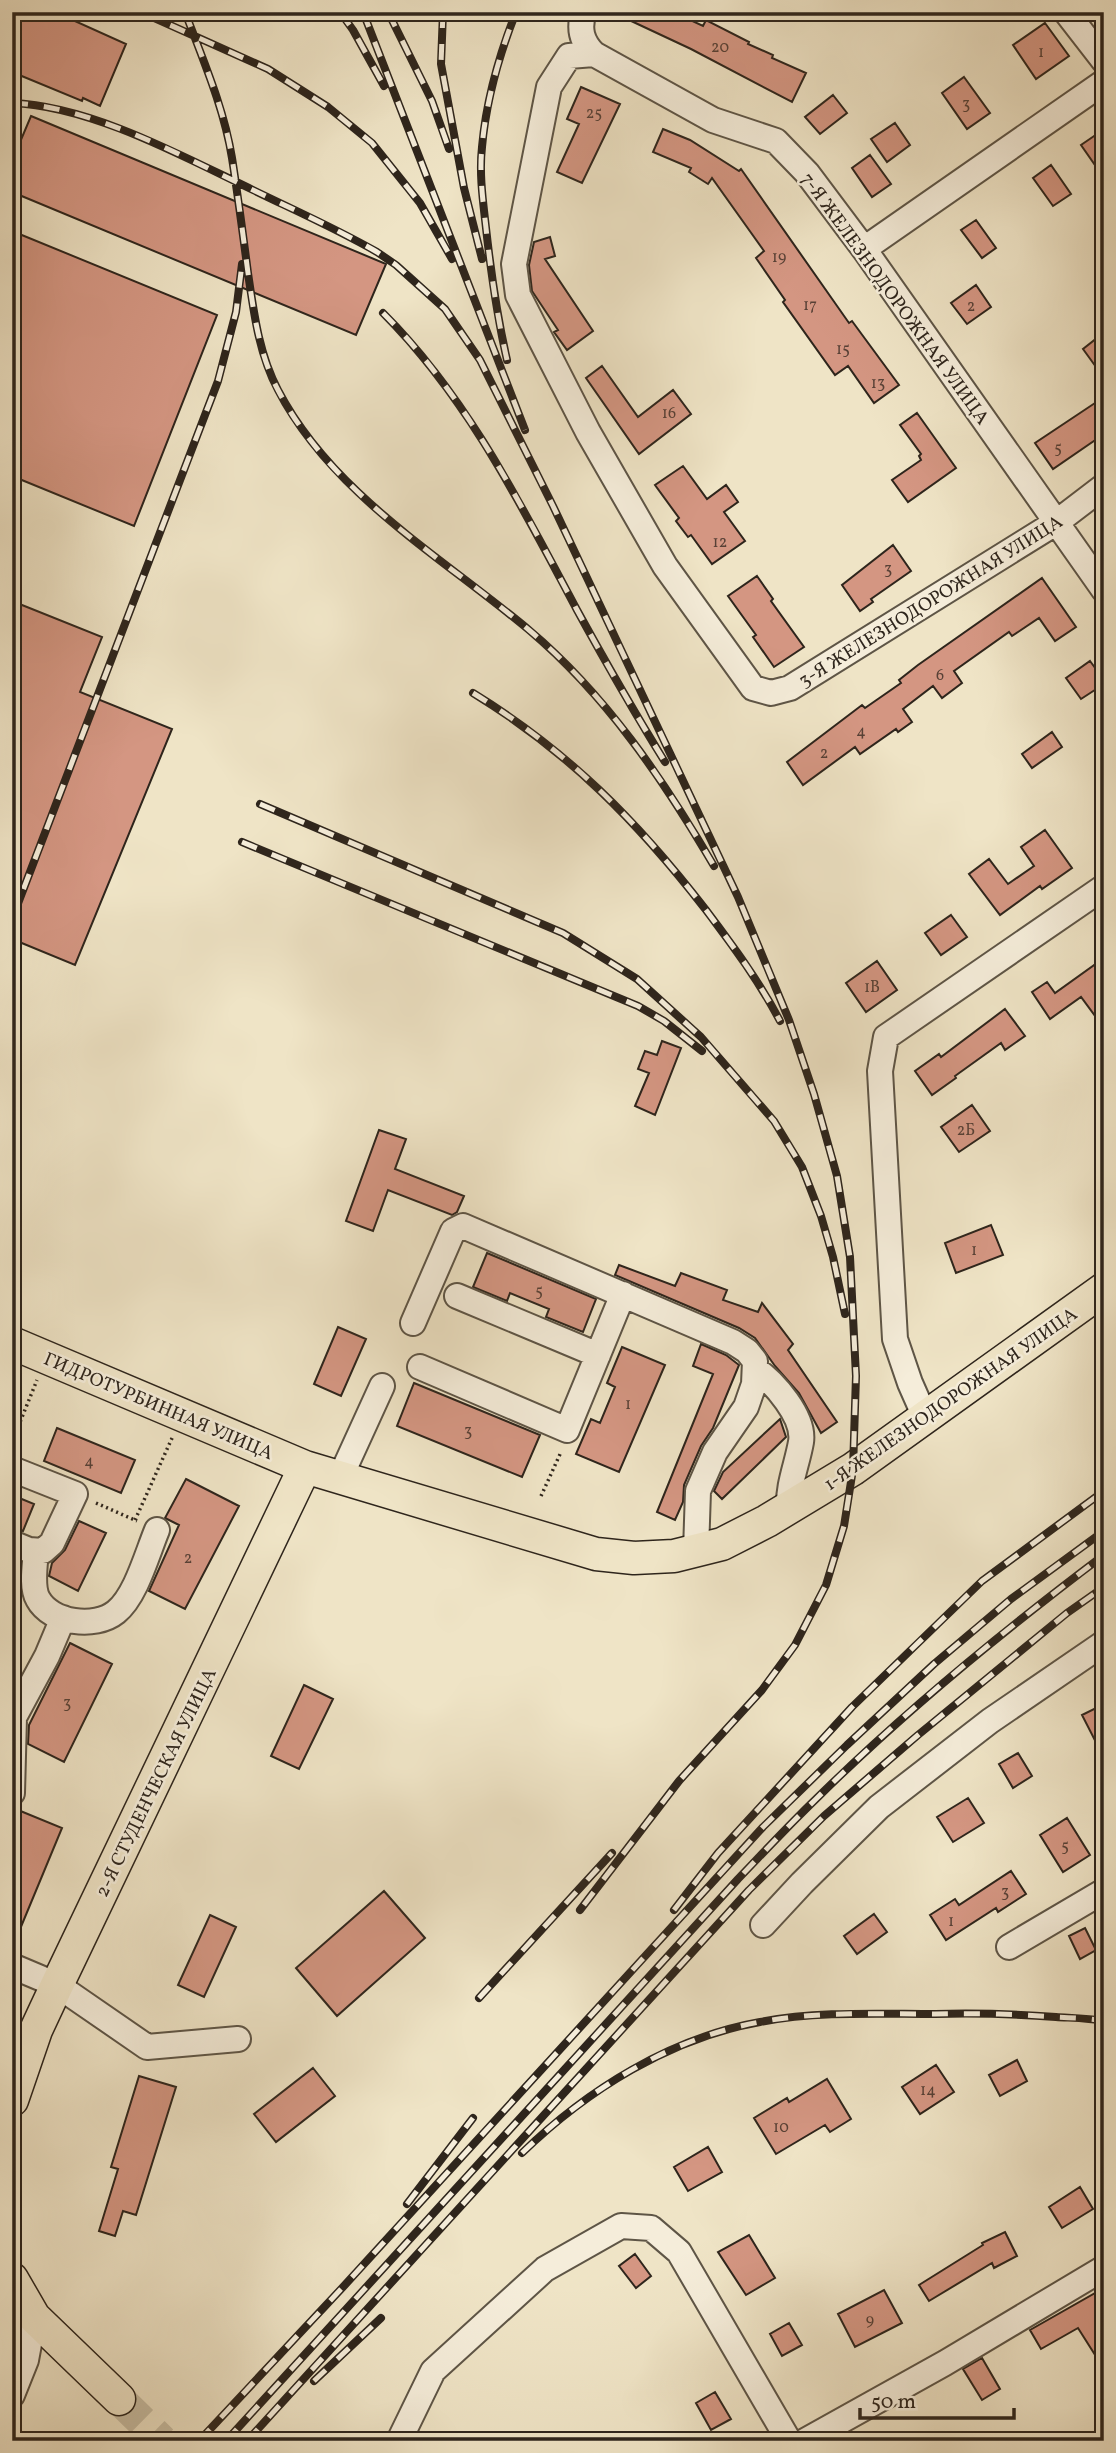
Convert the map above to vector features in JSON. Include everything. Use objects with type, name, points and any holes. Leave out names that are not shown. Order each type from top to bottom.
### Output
[{"type":"main road","name":"1-Я ЖЕЛЕЗНОДОРОЖНАЯ УЛИЦА","points":[[340,1478],[596,1554],[634,1558],[674,1556],[722,1544],[853,1469],[1104,1289]]},
{"type":"main road","name":"ГИДРОТУРБИННАЯ УЛИЦА","points":[[12,1343],[305,1467],[340,1478]]},
{"type":"main road","name":"2-Я СТУДЕНЧЕСКАЯ УЛИЦА","points":[[12,2100],[36,2030],[305,1467]]},
{"type":"main road","points":[[12,2279],[34,2317],[119,2399]]},
{"type":"street","points":[[584,12],[581,34],[586,46],[594,54]]},
{"type":"street","points":[[1066,12],[1104,61]]},
{"type":"street","name":"7-Я ЖЕЛЕЗНОДОРОЖНАЯ УЛИЦА","points":[[594,54],[713,120],[776,141],[807,173],[864,248],[1104,590]]},
{"type":"street","name":"3-Я ЖЕЛЕЗНОДОРОЖНАЯ УЛИЦА","points":[[594,54],[569,56],[550,87],[514,264],[518,295],[588,432],[665,566],[752,688],[771,693],[790,688],[1057,523],[1104,486]]},
{"type":"street","points":[[864,248],[1104,82]]},
{"type":"street","points":[[925,1418],[895,1339],[880,1071],[886,1037],[1104,887]]},
{"type":"street","points":[[413,1324],[453,1231],[463,1226],[733,1342],[747,1351],[755,1361],[754,1384],[746,1407],[715,1452],[698,1491],[696,1550]]},
{"type":"street","points":[[420,1367],[567,1430],[623,1294]]},
{"type":"street","points":[[457,1296],[598,1355]]},
{"type":"street","points":[[755,1369],[778,1390],[798,1423],[802,1439],[788,1492],[789,1507]]},
{"type":"street","points":[[340,1478],[382,1386]]},
{"type":"street","points":[[12,1469],[75,1494],[52,1543],[43,1551],[12,1543]]},
{"type":"street","points":[[36,1551],[34,1580],[37,1598],[51,1614],[90,1621],[115,1614],[129,1596],[146,1525]]},
{"type":"street","points":[[12,1793],[13,1719],[47,1656],[63,1618]]},
{"type":"street","points":[[763,1925],[802,1882],[879,1807],[990,1721],[1104,1643]]},
{"type":"street","points":[[1009,1947],[1104,1891]]},
{"type":"street","points":[[12,1966],[57,1985],[147,2047],[238,2039]]},
{"type":"street","points":[[399,2441],[433,2371],[545,2269],[621,2226],[651,2228],[680,2252],[789,2441]]},
{"type":"street","points":[[805,2441],[945,2363],[1104,2268]]},
{"type":"street","points":[[12,2395],[26,2360],[34,2317]]},
{"type":"path","points":[[12,1441],[38,1378]]},
{"type":"path","points":[[541,1496],[561,1457],[567,1430]]},
{"type":"path","points":[[75,1494],[146,1525],[173,1434]]},
{"type":"building","points":[[12,12],[55,12],[126,44],[100,106],[12,72]]},
{"type":"building","points":[[612,12],[673,12],[703,26],[706,20],[773,55],[772,58],[806,73],[792,102],[691,49]]},
{"type":"building","points":[[1045,23],[1069,56],[1036,79],[1013,45]]},
{"type":"building","points":[[964,77],[990,113],[967,129],[942,93]]},
{"type":"building","points":[[581,87],[620,104],[582,183],[557,172],[579,124],[567,119]]},
{"type":"building","points":[[833,95],[847,113],[820,134],[805,117]]},
{"type":"building","points":[[31,116],[386,264],[356,335],[12,192],[12,161]]},
{"type":"building","points":[[895,123],[910,145],[887,162],[871,139]]},
{"type":"building","points":[[663,129],[690,140],[739,171],[741,169],[849,323],[852,321],[899,385],[874,403],[848,366],[835,375],[783,302],[785,300],[756,258],[764,251],[712,178],[708,184],[689,172],[691,168],[653,152]]},
{"type":"building","points":[[1097,134],[1104,143],[1104,178],[1081,145]]},
{"type":"building","points":[[870,155],[891,184],[872,197],[852,168]]},
{"type":"building","points":[[1051,165],[1071,194],[1053,206],[1033,178]]},
{"type":"building","points":[[976,220],[996,248],[982,258],[961,230]]},
{"type":"building","points":[[12,231],[217,315],[134,526],[12,476]]},
{"type":"building","points":[[550,237],[555,256],[545,259],[593,331],[567,350],[554,332],[558,330],[532,291],[529,265],[534,242]]},
{"type":"building","points":[[976,285],[991,307],[967,324],[951,303]]},
{"type":"building","points":[[1097,338],[1104,347],[1104,378],[1083,349]]},
{"type":"building","points":[[602,366],[638,417],[673,390],[691,414],[639,454],[586,378]]},
{"type":"building","points":[[1104,397],[1104,434],[1053,469],[1035,443]]},
{"type":"building","points":[[917,413],[956,468],[908,502],[892,480],[921,460],[921,454],[900,425]]},
{"type":"building","points":[[683,466],[707,499],[726,485],[738,502],[724,512],[745,541],[712,564],[691,535],[688,537],[676,521],[679,518],[655,485]]},
{"type":"building","points":[[893,545],[911,571],[871,599],[873,602],[860,611],[842,585]]},
{"type":"building","points":[[757,576],[773,599],[771,601],[804,647],[774,667],[753,637],[756,635],[728,596]]},
{"type":"building","points":[[1042,578],[1076,627],[1055,641],[1039,618],[1012,636],[1009,632],[954,671],[962,683],[942,698],[933,686],[903,709],[912,722],[898,732],[896,729],[860,754],[855,747],[803,785],[787,762],[862,705],[865,708],[901,683],[899,680],[918,665]]},
{"type":"building","points":[[12,601],[102,637],[80,692],[172,729],[75,965],[12,939]]},
{"type":"building","points":[[1090,661],[1104,684],[1081,699],[1066,678]]},
{"type":"building","points":[[1052,732],[1062,747],[1032,768],[1022,754]]},
{"type":"building","points":[[1045,830],[1072,868],[1042,889],[1040,886],[1000,915],[969,874],[989,859],[1008,884],[1034,866],[1021,847]]},
{"type":"building","points":[[951,915],[967,937],[941,955],[925,933]]},
{"type":"building","points":[[1104,958],[1104,1028],[1081,997],[1050,1019],[1032,992],[1047,982],[1055,993]]},
{"type":"building","points":[[877,961],[897,990],[866,1012],[846,983]]},
{"type":"building","points":[[1005,1009],[1025,1036],[1005,1050],[1001,1043],[932,1095],[915,1071],[939,1054],[941,1057]]},
{"type":"building","points":[[662,1041],[681,1048],[655,1115],[635,1106],[649,1073],[638,1069],[645,1051],[657,1055]]},
{"type":"building","points":[[972,1105],[990,1131],[959,1152],[941,1127]]},
{"type":"building","points":[[379,1130],[406,1139],[395,1169],[464,1196],[457,1212],[452,1215],[388,1190],[373,1231],[346,1221]]},
{"type":"building","points":[[991,1225],[1003,1255],[956,1273],[945,1243]]},
{"type":"building","points":[[487,1253],[596,1299],[583,1332],[546,1317],[549,1309],[510,1293],[507,1301],[473,1287]]},
{"type":"building","points":[[619,1265],[675,1286],[681,1273],[727,1290],[723,1300],[758,1312],[762,1303],[793,1344],[788,1350],[837,1422],[821,1433],[799,1393],[755,1338],[739,1328],[615,1275]]},
{"type":"building","points":[[338,1327],[366,1339],[341,1396],[314,1384]]},
{"type":"building","points":[[701,1344],[726,1355],[739,1365],[713,1428],[701,1446],[684,1485],[683,1502],[675,1520],[657,1512],[713,1374],[693,1366]]},
{"type":"building","points":[[622,1347],[665,1365],[619,1472],[576,1454],[591,1419],[600,1423],[615,1387],[607,1383]]},
{"type":"building","points":[[414,1383],[540,1435],[522,1477],[397,1426]]},
{"type":"building","points":[[780,1419],[786,1437],[722,1499],[714,1491],[723,1472]]},
{"type":"building","points":[[57,1428],[135,1460],[121,1493],[44,1461]]},
{"type":"building","points":[[186,1479],[239,1506],[185,1609],[149,1591],[179,1525],[165,1518]]},
{"type":"building","points":[[12,1495],[34,1504],[23,1531],[12,1528]]},
{"type":"building","points":[[79,1521],[106,1533],[78,1591],[49,1576],[52,1563],[65,1550]]},
{"type":"building","points":[[70,1643],[112,1664],[64,1762],[28,1744],[29,1725]]},
{"type":"building","points":[[304,1685],[333,1699],[299,1769],[271,1756]]},
{"type":"building","points":[[1104,1704],[1104,1758],[1082,1715]]},
{"type":"building","points":[[1018,1753],[1032,1776],[1013,1788],[999,1764]]},
{"type":"building","points":[[968,1798],[984,1823],[953,1842],[937,1817]]},
{"type":"building","points":[[18,1810],[62,1828],[13,1946],[12,1824]]},
{"type":"building","points":[[1067,1818],[1090,1855],[1063,1872],[1040,1835]]},
{"type":"building","points":[[1011,1871],[1026,1894],[998,1912],[996,1908],[946,1940],[930,1915],[955,1899],[959,1905]]},
{"type":"building","points":[[384,1891],[425,1938],[337,2016],[296,1968]]},
{"type":"building","points":[[874,1914],[887,1932],[857,1954],[844,1936]]},
{"type":"building","points":[[210,1915],[236,1927],[204,1997],[178,1985]]},
{"type":"building","points":[[1085,1928],[1096,1950],[1080,1959],[1069,1936]]},
{"type":"building","points":[[1017,2060],[1027,2081],[1000,2096],[989,2075]]},
{"type":"building","points":[[936,2065],[954,2092],[920,2114],[902,2087]]},
{"type":"building","points":[[313,2068],[335,2096],[276,2142],[254,2114]]},
{"type":"building","points":[[139,2076],[176,2087],[136,2215],[123,2211],[115,2236],[99,2231],[118,2169],[111,2167]]},
{"type":"building","points":[[827,2079],[851,2119],[830,2132],[825,2125],[776,2154],[754,2118],[787,2098],[789,2102]]},
{"type":"building","points":[[708,2147],[722,2172],[688,2191],[674,2167]]},
{"type":"building","points":[[1080,2187],[1093,2209],[1062,2228],[1049,2207]]},
{"type":"building","points":[[1005,2232],[1017,2256],[994,2268],[992,2263],[929,2301],[919,2285],[983,2245],[982,2243]]},
{"type":"building","points":[[749,2235],[775,2278],[746,2295],[718,2252]]},
{"type":"building","points":[[635,2254],[651,2276],[636,2288],[619,2266]]},
{"type":"building","points":[[1104,2288],[1104,2369],[1078,2328],[1041,2349],[1030,2330]]},
{"type":"building","points":[[884,2290],[902,2323],[855,2347],[838,2314]]},
{"type":"building","points":[[789,2323],[802,2345],[782,2356],[770,2334]]},
{"type":"building","points":[[982,2358],[1000,2389],[982,2400],[963,2369]]},
{"type":"building","points":[[715,2392],[731,2419],[711,2430],[696,2403]]},
{"type":"tunnel","points":[[119,2399],[162,2441]]},
{"type":"railway","points":[[141,12],[268,69],[328,107],[372,143],[420,203],[452,259]]},
{"type":"railway","points":[[185,12],[224,121],[258,333],[278,390],[301,427],[328,461],[358,492],[391,522],[529,630],[583,682],[608,710],[653,770],[714,866]]},
{"type":"railway","points":[[340,12],[384,86]]},
{"type":"railway","points":[[363,12],[525,430]]},
{"type":"railway","points":[[388,12],[432,101],[449,149]]},
{"type":"railway","points":[[443,12],[441,64],[464,188],[482,259]]},
{"type":"railway","points":[[507,360],[490,261],[481,157],[494,79],[516,12]]},
{"type":"railway","points":[[12,103],[73,113],[136,135],[196,162],[377,252],[396,265],[445,309],[480,360],[553,506],[738,897],[789,1020],[814,1094],[837,1176],[850,1257],[856,1376],[853,1469],[844,1526],[826,1585],[795,1645],[762,1690],[679,1781],[580,1910]]},
{"type":"railway","points":[[12,919],[218,381],[236,312],[242,264]]},
{"type":"railway","points":[[383,313],[441,380],[491,454],[665,762]]},
{"type":"railway","points":[[473,693],[571,764],[627,818],[706,910],[736,950],[780,1021]]},
{"type":"railway","points":[[260,804],[563,933],[637,979],[701,1037],[774,1121],[802,1167],[821,1216],[845,1314]]},
{"type":"railway","points":[[242,842],[638,1006],[664,1021],[702,1051]]},
{"type":"railway","points":[[674,1910],[718,1853],[852,1707],[982,1581],[1104,1491]]},
{"type":"railway","points":[[199,2441],[763,1827],[934,1664],[1011,1599],[1104,1531]]},
{"type":"railway","points":[[226,2441],[738,1879],[796,1819],[920,1703],[992,1642],[1104,1555]]},
{"type":"railway","points":[[247,2441],[749,1890],[824,1816],[918,1735],[1067,1613],[1104,1587]]},
{"type":"railway","points":[[479,1998],[612,1853]]},
{"type":"railway","points":[[522,2153],[574,2108],[632,2070],[694,2040],[760,2022],[803,2016],[869,2014],[1011,2014],[1104,2021]]},
{"type":"railway","points":[[407,2204],[473,2118]]},
{"type":"railway","points":[[314,2381],[381,2318]]}]
